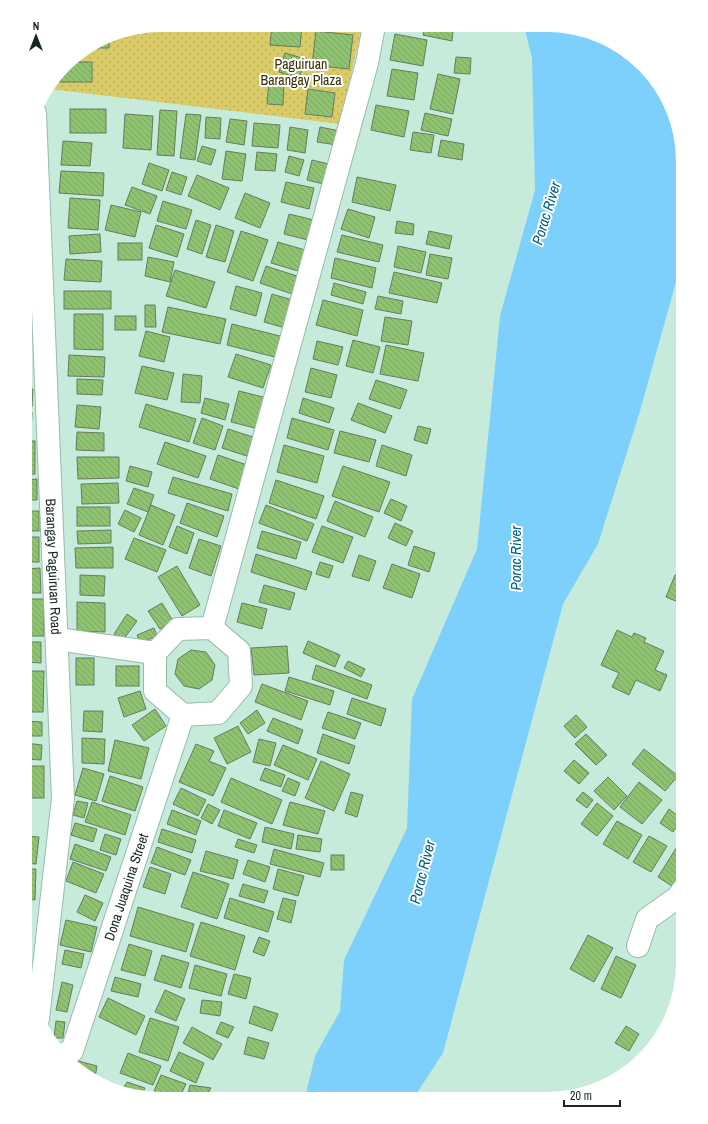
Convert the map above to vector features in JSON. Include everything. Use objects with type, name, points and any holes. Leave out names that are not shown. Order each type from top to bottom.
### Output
[{"type":"street","points":[[212,628],[367,63],[373,32]]},
{"type":"street","name":"Barangay Paguiruan Road","points":[[36,129],[63,798],[39,1006]]},
{"type":"street","points":[[212,628],[239,651],[241,686],[218,713],[184,715],[155,691],[155,653],[178,629],[212,628]]},
{"type":"street","points":[[57,639],[155,653]]},
{"type":"street","name":"Dona Juaquina Street","points":[[68,1052],[72,1051],[184,715]]},
{"type":"street","points":[[638,946],[647,919],[676,898]]},
{"type":"green space","name":"Paguiruan Barangay Plaza","points":[[152,32],[361,32],[340,124],[54,89],[76,64],[96,49],[127,36],[136,34]]},
{"type":"water","name":"Porac River","points":[[526,32],[564,33],[581,36],[612,49],[626,59],[649,82],[659,96],[671,125],[675,144],[676,282],[640,411],[598,544],[563,604],[443,1053],[418,1092],[306,1092],[315,1056],[340,1011],[344,960],[407,828],[412,699],[477,549],[500,316],[535,190],[532,58]]},
{"type":"building","points":[[271,32],[301,32],[300,47],[270,45]]},
{"type":"building","points":[[316,32],[353,35],[349,69],[312,65]]},
{"type":"building","points":[[424,32],[453,32],[452,41],[423,35]]},
{"type":"building","points":[[395,34],[427,40],[423,66],[390,60]]},
{"type":"building","points":[[109,43],[109,48],[98,48]]},
{"type":"building","points":[[285,53],[305,59],[299,78],[279,72]]},
{"type":"building","points":[[456,57],[471,58],[470,74],[454,73]]},
{"type":"building","points":[[78,62],[92,62],[92,82],[60,82]]},
{"type":"building","points":[[392,69],[418,73],[414,100],[387,96]]},
{"type":"building","points":[[438,74],[460,79],[453,114],[430,109]]},
{"type":"building","points":[[269,81],[284,81],[283,105],[267,104]]},
{"type":"building","points":[[308,89],[335,93],[332,117],[305,114]]},
{"type":"building","points":[[376,105],[409,111],[404,137],[371,130]]},
{"type":"building","points":[[70,109],[106,109],[106,133],[70,133]]},
{"type":"building","points":[[160,110],[177,111],[174,156],[157,155]]},
{"type":"building","points":[[425,113],[452,119],[448,136],[421,130]]},
{"type":"building","points":[[125,114],[153,116],[151,150],[123,148]]},
{"type":"building","points":[[186,114],[201,115],[195,160],[180,158]]},
{"type":"building","points":[[206,117],[221,118],[220,139],[205,138]]},
{"type":"building","points":[[230,119],[247,121],[244,145],[226,142]]},
{"type":"building","points":[[254,123],[280,125],[278,148],[252,146]]},
{"type":"building","points":[[290,127],[308,130],[305,153],[287,150]]},
{"type":"building","points":[[320,127],[340,131],[337,145],[317,142]]},
{"type":"building","points":[[413,132],[434,135],[431,153],[410,150]]},
{"type":"building","points":[[441,140],[464,144],[462,160],[438,156]]},
{"type":"building","points":[[63,141],[92,143],[90,166],[61,165]]},
{"type":"building","points":[[202,146],[216,150],[211,165],[197,161]]},
{"type":"building","points":[[226,151],[246,154],[242,181],[222,179]]},
{"type":"building","points":[[257,152],[277,154],[275,171],[255,170]]},
{"type":"building","points":[[289,156],[304,160],[299,176],[285,172]]},
{"type":"building","points":[[312,160],[333,165],[328,185],[307,180]]},
{"type":"building","points":[[149,163],[169,170],[162,191],[142,184]]},
{"type":"building","points":[[61,171],[104,173],[103,196],[59,193]]},
{"type":"building","points":[[172,172],[187,177],[181,195],[166,190]]},
{"type":"building","points":[[197,175],[229,188],[220,210],[188,196]]},
{"type":"building","points":[[357,177],[396,185],[390,211],[352,202]]},
{"type":"building","points":[[286,182],[314,188],[309,209],[281,202]]},
{"type":"building","points":[[132,187],[157,196],[150,214],[125,205]]},
{"type":"building","points":[[245,193],[270,203],[260,228],[235,218]]},
{"type":"building","points":[[70,198],[100,200],[98,230],[68,228]]},
{"type":"building","points":[[163,201],[192,210],[186,229],[157,221]]},
{"type":"building","points":[[111,205],[141,212],[135,237],[105,230]]},
{"type":"building","points":[[348,209],[375,217],[369,238],[341,229]]},
{"type":"building","points":[[289,214],[314,220],[308,240],[284,234]]},
{"type":"building","points":[[196,220],[211,225],[202,254],[187,249]]},
{"type":"building","points":[[397,221],[414,224],[413,235],[395,233]]},
{"type":"building","points":[[156,225],[184,234],[177,257],[149,248]]},
{"type":"building","points":[[216,225],[234,231],[225,262],[206,257]]},
{"type":"building","points":[[241,231],[268,240],[253,281],[227,272]]},
{"type":"building","points":[[429,231],[452,236],[449,249],[426,244]]},
{"type":"building","points":[[100,234],[101,252],[70,254],[69,236]]},
{"type":"building","points":[[342,235],[383,245],[379,262],[337,252]]},
{"type":"building","points":[[278,242],[305,250],[298,271],[271,263]]},
{"type":"building","points":[[118,243],[142,243],[142,260],[118,260]]},
{"type":"building","points":[[398,246],[426,252],[421,273],[394,267]]},
{"type":"building","points":[[430,254],[452,258],[448,279],[426,275]]},
{"type":"building","points":[[148,257],[174,262],[170,282],[145,276]]},
{"type":"building","points":[[335,258],[376,268],[372,288],[331,278]]},
{"type":"building","points":[[66,259],[102,261],[101,282],[64,280]]},
{"type":"building","points":[[266,266],[300,277],[295,295],[260,283]]},
{"type":"building","points":[[175,270],[215,282],[206,308],[166,296]]},
{"type":"building","points":[[394,272],[442,283],[437,303],[389,293]]},
{"type":"building","points":[[334,283],[366,292],[363,304],[331,295]]},
{"type":"building","points":[[236,286],[262,293],[256,316],[230,309]]},
{"type":"building","points":[[64,291],[111,291],[111,309],[64,309]]},
{"type":"building","points":[[272,294],[296,301],[289,329],[264,322]]},
{"type":"building","points":[[378,296],[403,301],[401,314],[375,309]]},
{"type":"building","points":[[323,300],[363,310],[357,336],[316,325]]},
{"type":"building","points":[[145,305],[155,305],[156,327],[145,327]]},
{"type":"building","points":[[168,307],[226,319],[220,344],[162,332]]},
{"type":"building","points":[[74,314],[103,314],[103,350],[74,349]]},
{"type":"building","points":[[115,316],[136,316],[136,330],[115,330]]},
{"type":"building","points":[[385,317],[412,321],[408,345],[381,341]]},
{"type":"building","points":[[232,324],[280,336],[275,357],[227,345]]},
{"type":"building","points":[[146,331],[170,337],[164,362],[139,356]]},
{"type":"building","points":[[353,340],[380,347],[373,373],[346,366]]},
{"type":"building","points":[[317,341],[343,347],[338,365],[313,359]]},
{"type":"building","points":[[386,345],[424,353],[418,381],[380,374]]},
{"type":"building","points":[[236,354],[271,365],[263,388],[228,377]]},
{"type":"building","points":[[69,355],[105,357],[104,377],[68,376]]},
{"type":"building","points":[[142,366],[174,373],[167,400],[135,393]]},
{"type":"building","points":[[311,368],[337,375],[331,398],[305,392]]},
{"type":"building","points":[[183,374],[202,376],[200,403],[181,402]]},
{"type":"building","points":[[77,379],[103,380],[102,395],[77,394]]},
{"type":"building","points":[[376,380],[407,390],[400,409],[369,399]]},
{"type":"building","points":[[239,391],[267,398],[259,429],[231,422]]},
{"type":"building","points":[[205,398],[229,404],[225,420],[201,413]]},
{"type":"building","points":[[303,398],[334,408],[329,423],[299,413]]},
{"type":"building","points":[[358,403],[392,416],[385,433],[351,420]]},
{"type":"building","points":[[146,404],[196,419],[189,442],[139,427]]},
{"type":"building","points":[[77,405],[101,407],[99,429],[75,427]]},
{"type":"building","points":[[202,418],[223,426],[215,450],[193,443]]},
{"type":"building","points":[[292,418],[334,430],[328,450],[287,438]]},
{"type":"building","points":[[418,426],[431,429],[427,444],[414,440]]},
{"type":"building","points":[[228,429],[253,437],[247,456],[222,448]]},
{"type":"building","points":[[340,431],[376,440],[369,462],[334,453]]},
{"type":"building","points":[[77,432],[104,433],[104,451],[76,450]]},
{"type":"building","points":[[32,441],[35,441],[35,474],[32,474]]},
{"type":"building","points":[[165,442],[206,456],[198,478],[157,464]]},
{"type":"building","points":[[284,445],[324,456],[317,483],[277,472]]},
{"type":"building","points":[[382,445],[412,455],[406,476],[376,466]]},
{"type":"building","points":[[218,455],[247,465],[239,489],[210,479]]},
{"type":"building","points":[[77,457],[119,457],[119,478],[78,479]]},
{"type":"building","points":[[130,466],[152,472],[148,487],[126,481]]},
{"type":"building","points":[[343,466],[390,482],[379,512],[332,496]]},
{"type":"building","points":[[173,477],[232,494],[228,511],[168,493]]},
{"type":"building","points":[[32,479],[37,479],[37,500],[32,500]]},
{"type":"building","points":[[276,480],[324,496],[316,519],[269,503]]},
{"type":"building","points":[[118,483],[119,503],[82,504],[81,484]]},
{"type":"building","points":[[134,488],[154,495],[148,512],[127,504]]},
{"type":"building","points":[[391,499],[407,506],[401,521],[384,513]]},
{"type":"building","points":[[335,501],[373,517],[365,537],[327,521]]},
{"type":"building","points":[[187,503],[224,516],[217,537],[180,523]]},
{"type":"building","points":[[151,505],[175,515],[163,545],[139,535]]},
{"type":"building","points":[[266,505],[314,524],[307,541],[259,523]]},
{"type":"building","points":[[77,507],[110,507],[110,526],[77,526]]},
{"type":"building","points":[[125,510],[141,518],[134,532],[118,524]]},
{"type":"building","points":[[32,511],[39,511],[39,531],[32,531]]},
{"type":"building","points":[[395,523],[413,531],[406,546],[388,538]]},
{"type":"building","points":[[177,526],[194,533],[187,554],[169,547]]},
{"type":"building","points":[[322,526],[353,537],[343,563],[312,552]]},
{"type":"building","points":[[111,530],[111,543],[78,544],[77,531]]},
{"type":"building","points":[[262,531],[301,542],[296,559],[257,548]]},
{"type":"building","points":[[32,537],[39,537],[39,562],[32,562]]},
{"type":"building","points":[[134,538],[166,550],[157,572],[125,559]]},
{"type":"building","points":[[199,539],[221,546],[211,576],[189,568]]},
{"type":"building","points":[[414,546],[435,553],[429,572],[408,565]]},
{"type":"building","points":[[113,547],[113,568],[76,568],[75,548]]},
{"type":"building","points":[[256,554],[312,572],[306,590],[251,572]]},
{"type":"building","points":[[359,555],[376,561],[369,581],[352,576]]},
{"type":"building","points":[[320,562],[333,566],[329,578],[316,574]]},
{"type":"building","points":[[392,564],[420,574],[412,598],[383,588]]},
{"type":"building","points":[[177,566],[200,605],[182,616],[158,577]]},
{"type":"building","points":[[40,568],[41,593],[32,593],[32,569]]},
{"type":"building","points":[[80,575],[105,576],[104,596],[80,595]]},
{"type":"building","points":[[675,575],[676,575],[676,601],[666,597]]},
{"type":"building","points":[[264,585],[295,593],[290,610],[259,602]]},
{"type":"building","points":[[32,599],[44,599],[44,636],[32,636]]},
{"type":"building","points":[[77,602],[105,603],[105,632],[77,631]]},
{"type":"building","points":[[162,603],[173,621],[160,629],[148,611]]},
{"type":"building","points":[[242,603],[267,609],[262,629],[237,622]]},
{"type":"building","points":[[127,614],[137,621],[123,640],[114,634]]},
{"type":"building","points":[[154,628],[157,636],[140,643],[137,635]]},
{"type":"building","points":[[617,630],[632,637],[634,633],[646,638],[644,642],[664,651],[655,670],[667,675],[660,691],[636,680],[629,695],[612,687],[619,673],[601,665]]},
{"type":"building","points":[[308,641],[340,655],[335,667],[303,653]]},
{"type":"building","points":[[32,642],[41,642],[41,663],[32,662]]},
{"type":"building","points":[[287,646],[289,673],[254,675],[251,648]]},
{"type":"building","points":[[191,650],[206,652],[215,665],[212,680],[199,689],[184,686],[175,674],[178,659]]},
{"type":"building","points":[[76,658],[94,658],[94,685],[76,685]]},
{"type":"building","points":[[348,661],[365,669],[361,677],[344,668]]},
{"type":"building","points":[[316,665],[372,685],[367,699],[312,679]]},
{"type":"building","points":[[116,666],[139,666],[139,686],[116,686]]},
{"type":"building","points":[[32,671],[44,671],[43,712],[32,712]]},
{"type":"building","points":[[289,677],[334,691],[330,705],[285,691]]},
{"type":"building","points":[[262,684],[308,701],[301,720],[255,702]]},
{"type":"building","points":[[140,691],[146,709],[124,717],[118,698]]},
{"type":"building","points":[[352,698],[386,709],[381,726],[347,714]]},
{"type":"building","points":[[155,709],[166,726],[144,741],[132,725]]},
{"type":"building","points":[[257,710],[265,723],[248,734],[240,723]]},
{"type":"building","points":[[84,711],[103,711],[102,732],[83,731]]},
{"type":"building","points":[[328,712],[361,723],[355,739],[322,728]]},
{"type":"building","points":[[576,715],[587,727],[575,738],[564,726]]},
{"type":"building","points":[[273,718],[303,730],[298,744],[267,731]]},
{"type":"building","points":[[32,721],[42,722],[42,736],[32,736]]},
{"type":"building","points":[[238,726],[251,752],[227,764],[214,738]]},
{"type":"building","points":[[323,734],[355,746],[349,764],[317,753]]},
{"type":"building","points":[[586,734],[607,755],[596,765],[575,744]]},
{"type":"building","points":[[82,738],[105,739],[104,764],[82,763]]},
{"type":"building","points":[[259,739],[276,743],[270,766],[253,762]]},
{"type":"building","points":[[115,740],[149,748],[141,779],[108,771]]},
{"type":"building","points":[[32,744],[42,745],[41,760],[32,759]]},
{"type":"building","points":[[196,744],[214,751],[209,761],[226,768],[213,796],[179,782]]},
{"type":"building","points":[[283,745],[317,759],[308,780],[274,765]]},
{"type":"building","points":[[644,749],[676,774],[676,778],[665,791],[632,764]]},
{"type":"building","points":[[574,760],[589,773],[579,784],[564,771]]},
{"type":"building","points":[[321,761],[350,774],[334,811],[305,798]]},
{"type":"building","points":[[32,766],[44,766],[44,798],[32,798]]},
{"type":"building","points":[[83,768],[104,774],[96,801],[75,795]]},
{"type":"building","points":[[265,768],[285,775],[281,787],[260,780]]},
{"type":"building","points":[[110,776],[143,787],[135,811],[102,801]]},
{"type":"building","points":[[608,777],[627,796],[614,810],[594,791]]},
{"type":"building","points":[[231,778],[282,800],[272,824],[221,802]]},
{"type":"building","points":[[288,778],[300,783],[295,796],[282,791]]},
{"type":"building","points":[[639,782],[662,800],[642,824],[620,807]]},
{"type":"building","points":[[181,788],[206,800],[198,816],[173,804]]},
{"type":"building","points":[[351,792],[363,795],[357,817],[345,813]]},
{"type":"building","points":[[583,792],[593,800],[587,808],[576,800]]},
{"type":"building","points":[[77,801],[88,803],[84,818],[73,815]]},
{"type":"building","points":[[92,802],[131,815],[125,835],[85,822]]},
{"type":"building","points":[[290,802],[325,811],[318,834],[283,825]]},
{"type":"building","points":[[597,803],[613,816],[597,836],[581,824]]},
{"type":"building","points":[[208,804],[220,810],[212,824],[201,818]]},
{"type":"building","points":[[669,809],[676,814],[676,828],[673,832],[660,823]]},
{"type":"building","points":[[172,810],[201,821],[196,835],[167,824]]},
{"type":"building","points":[[224,810],[257,823],[250,839],[218,826]]},
{"type":"building","points":[[617,821],[642,835],[628,859],[603,844]]},
{"type":"building","points":[[75,823],[97,829],[93,842],[71,835]]},
{"type":"building","points":[[265,827],[294,834],[291,849],[262,842]]},
{"type":"building","points":[[162,829],[196,840],[192,853],[158,842]]},
{"type":"building","points":[[105,834],[121,839],[116,855],[100,850]]},
{"type":"building","points":[[298,835],[322,839],[320,852],[296,849]]},
{"type":"building","points":[[32,836],[39,837],[36,864],[32,864]]},
{"type":"building","points":[[649,836],[667,846],[651,872],[633,862]]},
{"type":"building","points":[[238,839],[257,845],[254,853],[235,847]]},
{"type":"building","points":[[75,844],[111,857],[106,871],[70,859]]},
{"type":"building","points":[[157,847],[191,860],[185,875],[151,863]]},
{"type":"building","points":[[676,848],[676,889],[658,877]]},
{"type":"building","points":[[274,849],[324,863],[320,877],[270,864]]},
{"type":"building","points":[[206,851],[238,860],[233,879],[200,871]]},
{"type":"building","points":[[331,855],[344,855],[344,870],[331,870]]},
{"type":"building","points":[[248,860],[270,867],[265,882],[243,874]]},
{"type":"building","points":[[73,862],[104,874],[96,893],[66,881]]},
{"type":"building","points":[[150,867],[171,874],[165,894],[143,887]]},
{"type":"building","points":[[32,869],[36,869],[35,900],[32,900]]},
{"type":"building","points":[[278,869],[304,876],[298,896],[273,889]]},
{"type":"building","points":[[193,872],[229,884],[217,919],[181,907]]},
{"type":"building","points":[[243,884],[268,891],[264,903],[239,896]]},
{"type":"building","points":[[85,895],[103,903],[95,921],[77,912]]},
{"type":"building","points":[[230,898],[274,912],[268,932],[224,918]]},
{"type":"building","points":[[283,898],[296,901],[291,923],[277,919]]},
{"type":"building","points":[[138,907],[194,924],[186,952],[130,936]]},
{"type":"building","points":[[66,920],[97,927],[91,952],[60,945]]},
{"type":"building","points":[[201,922],[245,936],[235,970],[190,956]]},
{"type":"building","points":[[588,935],[613,948],[594,982],[570,969]]},
{"type":"building","points":[[259,937],[270,941],[264,956],[253,952]]},
{"type":"building","points":[[129,944],[152,951],[145,976],[121,970]]},
{"type":"building","points":[[65,950],[84,954],[81,968],[62,964]]},
{"type":"building","points":[[162,955],[189,963],[181,988],[154,980]]},
{"type":"building","points":[[616,956],[636,965],[621,998],[601,989]]},
{"type":"building","points":[[195,965],[227,974],[221,996],[189,988]]},
{"type":"building","points":[[234,974],[251,978],[246,999],[228,994]]},
{"type":"building","points":[[115,977],[141,984],[138,997],[111,991]]},
{"type":"building","points":[[62,982],[73,985],[67,1012],[56,1010]]},
{"type":"building","points":[[165,990],[185,999],[176,1021],[155,1012]]},
{"type":"building","points":[[108,998],[145,1016],[136,1035],[99,1017]]},
{"type":"building","points":[[202,1000],[222,1002],[220,1016],[200,1013]]},
{"type":"building","points":[[254,1006],[278,1014],[272,1031],[249,1023]]},
{"type":"building","points":[[150,1018],[179,1027],[168,1061],[139,1052]]},
{"type":"building","points":[[56,1021],[65,1022],[63,1038],[56,1038],[54,1035]]},
{"type":"building","points":[[221,1022],[234,1027],[228,1038],[216,1033]]},
{"type":"building","points":[[626,1026],[639,1034],[629,1051],[615,1043]]},
{"type":"building","points":[[192,1027],[222,1044],[213,1060],[183,1043]]},
{"type":"building","points":[[248,1037],[269,1043],[264,1059],[244,1054]]},
{"type":"building","points":[[179,1052],[204,1063],[196,1083],[170,1071]]},
{"type":"building","points":[[128,1053],[161,1066],[153,1085],[120,1073]]},
{"type":"building","points":[[77,1061],[97,1066],[96,1075]]},
{"type":"building","points":[[161,1075],[186,1084],[182,1092],[154,1091]]},
{"type":"building","points":[[127,1082],[145,1088],[144,1091],[124,1087]]},
{"type":"building","points":[[190,1085],[211,1088],[209,1092],[188,1092]]}]
